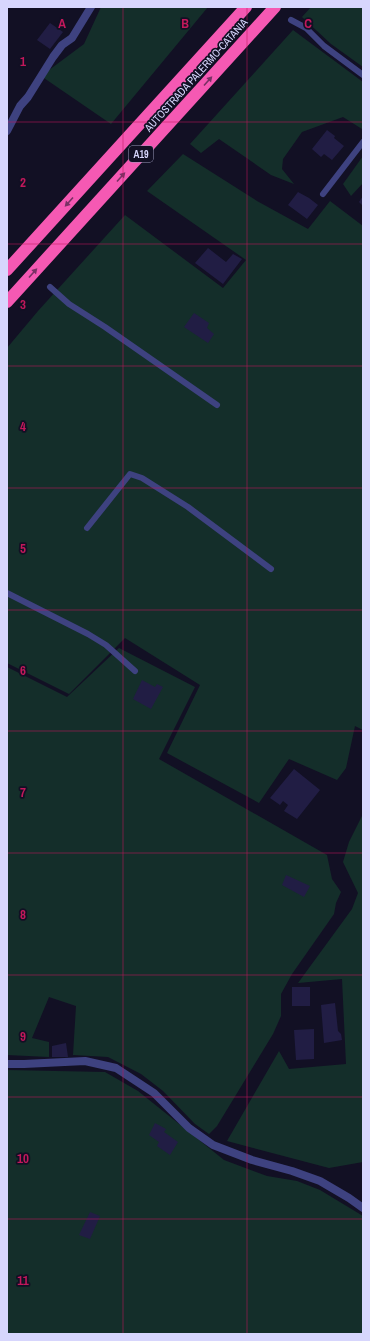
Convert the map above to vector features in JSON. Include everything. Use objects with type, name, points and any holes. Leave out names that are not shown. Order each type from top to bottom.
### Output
[{"type":"highway","name":"AUTOSTRADA PALERMO-CATANIA","points":[[7,270],[246,7]]},
{"type":"highway","name":"AUTOSTRADA PALERMO-CATANIA","points":[[7,302],[275,7]]},
{"type":"street","points":[[7,131],[20,106],[28,97],[53,57],[62,45],[72,38],[91,7]]},
{"type":"street","points":[[7,1064],[85,1061],[116,1068],[154,1093],[189,1128],[213,1145],[252,1160],[292,1171],[320,1181],[363,1208]]},
{"type":"lane","points":[[292,20],[306,28],[324,46],[363,75]]},
{"type":"lane","points":[[323,194],[363,142]]},
{"type":"lane","points":[[50,287],[69,304],[105,327],[217,405]]},
{"type":"lane","points":[[87,528],[130,474],[142,478],[188,507],[271,569]]},
{"type":"lane","points":[[7,593],[88,634],[106,645],[135,671]]},
{"type":"green space","points":[[101,7],[208,7],[111,124],[41,76],[84,44]]},
{"type":"green space","points":[[311,7],[363,7],[363,67],[331,44],[302,17]]},
{"type":"green space","points":[[293,30],[363,82],[362,129],[343,117],[302,132],[283,159],[282,169],[294,184],[271,175],[219,139],[201,153],[190,144]]},
{"type":"green space","points":[[183,154],[257,201],[308,229],[330,201],[363,226],[363,730],[355,726],[346,768],[337,780],[289,759],[259,803],[167,753],[200,685],[125,638],[69,694],[7,663],[7,348],[38,311],[125,215],[223,288],[246,260],[147,191]]},
{"type":"green space","points":[[363,156],[363,183],[351,196],[343,184]]},
{"type":"green space","points":[[119,648],[195,687],[159,759],[327,855],[332,879],[341,892],[336,903],[334,914],[292,974],[281,994],[281,1016],[273,1034],[217,1126],[209,1134],[195,1124],[163,1091],[141,1074],[108,1057],[73,1055],[76,1006],[49,997],[32,1038],[49,1042],[49,1057],[7,1055],[7,667],[67,697]]},
{"type":"green space","points":[[363,814],[363,1162],[329,1168],[227,1141],[279,1051],[289,1069],[346,1064],[342,979],[298,983],[352,909],[358,893],[343,862],[349,842]]},
{"type":"green space","points":[[7,1070],[105,1072],[138,1091],[224,1160],[267,1176],[297,1181],[320,1190],[363,1216],[363,1334],[7,1334]]},
{"type":"building","points":[[50,23],[63,32],[50,49],[37,40]]},
{"type":"building","points":[[327,130],[344,146],[332,160],[324,154],[321,157],[312,149]]},
{"type":"building","points":[[298,192],[318,205],[307,219],[288,205]]},
{"type":"building","points":[[363,196],[363,206],[359,202]]},
{"type":"building","points":[[208,248],[226,262],[233,254],[242,259],[223,284],[195,263]]},
{"type":"building","points":[[194,313],[209,323],[207,328],[214,334],[208,343],[184,327]]},
{"type":"building","points":[[142,680],[155,687],[157,684],[163,687],[151,709],[133,699]]},
{"type":"building","points":[[294,769],[320,790],[297,819],[284,811],[288,805],[283,801],[280,805],[270,798]]},
{"type":"building","points":[[286,875],[310,886],[304,897],[282,885]]},
{"type":"building","points":[[292,987],[310,987],[310,1006],[292,1006]]},
{"type":"building","points":[[335,1003],[338,1031],[341,1034],[342,1040],[324,1043],[321,1005]]},
{"type":"building","points":[[314,1029],[314,1059],[296,1060],[294,1030]]},
{"type":"building","points":[[66,1043],[68,1057],[52,1057],[52,1046]]},
{"type":"building","points":[[155,1123],[166,1129],[164,1132],[178,1142],[170,1155],[157,1146],[159,1142],[149,1135]]},
{"type":"building","points":[[90,1212],[100,1216],[90,1239],[79,1235]]}]
